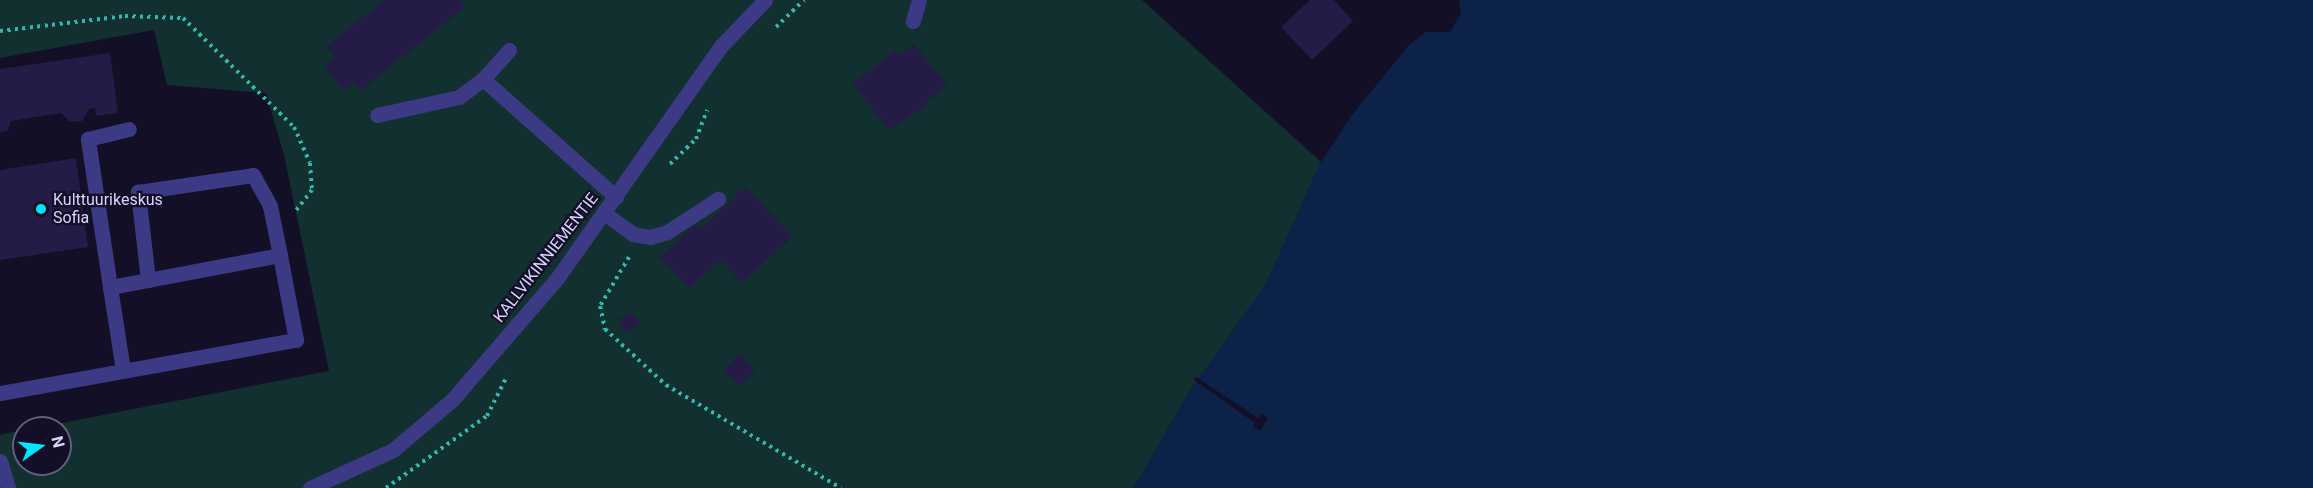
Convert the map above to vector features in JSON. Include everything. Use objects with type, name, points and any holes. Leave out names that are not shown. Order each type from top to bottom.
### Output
[{"type":"street","name":"KALLVIKINNIEMENTIE","points":[[310,488],[393,450],[452,400],[558,278],[722,46],[765,0]]},
{"type":"street","points":[[913,21],[919,0]]},
{"type":"street","points":[[376,115],[459,97],[483,79],[509,50]]},
{"type":"street","points":[[483,79],[616,197]]},
{"type":"street","points":[[123,370],[88,139],[129,129]]},
{"type":"street","points":[[0,393],[296,340],[270,206],[253,176],[138,192],[148,280]]},
{"type":"street","points":[[604,213],[633,234],[648,236],[667,232],[718,199]]},
{"type":"street","points":[[110,287],[279,255]]},
{"type":"street","points":[[0,461],[8,488]]},
{"type":"path","points":[[0,31],[125,16],[183,18],[294,127],[310,163],[312,190],[289,220],[274,229]]},
{"type":"path","points":[[648,236],[621,266],[600,306],[605,329],[635,361],[666,384],[841,488]]},
{"type":"green space","points":[[0,0],[1142,0],[1321,162],[1266,284],[1188,394],[1134,488],[0,488],[0,435],[12,432],[12,476],[72,476],[72,421],[329,371],[284,155],[266,93],[167,85],[154,30],[0,58]]},
{"type":"water","points":[[1459,0],[2313,0],[2313,488],[1134,488],[1188,394],[1266,284],[1321,162],[1351,116],[1409,45],[1426,32],[1450,32],[1461,14]]},
{"type":"pier","points":[[1196,377],[1258,418],[1262,414],[1268,418],[1260,431],[1253,427],[1255,423],[1194,380]]},
{"type":"building","points":[[384,0],[460,0],[465,7],[361,90],[354,82],[344,91],[325,67],[335,58],[326,47]]},
{"type":"building","points":[[1310,0],[1334,0],[1353,21],[1312,60],[1281,27]]},
{"type":"building","points":[[914,44],[947,85],[925,102],[927,105],[889,130],[853,84],[895,50],[899,55]]},
{"type":"building","points":[[110,53],[118,113],[96,116],[95,108],[89,109],[82,121],[70,122],[61,113],[11,121],[8,130],[0,133],[0,69]]},
{"type":"building","name":"Kulttuurikeskus Sofia","points":[[76,158],[88,247],[0,260],[0,170]]},
{"type":"building","points":[[746,187],[792,237],[742,283],[721,260],[689,288],[660,257],[696,224],[701,229]]},
{"type":"building","points":[[632,312],[640,324],[626,333],[618,320]]},
{"type":"building","points":[[739,354],[755,369],[740,386],[724,371]]},
{"type":"place","name":"Kulttuurikeskus Sofia","points":[[41,209]]}]
